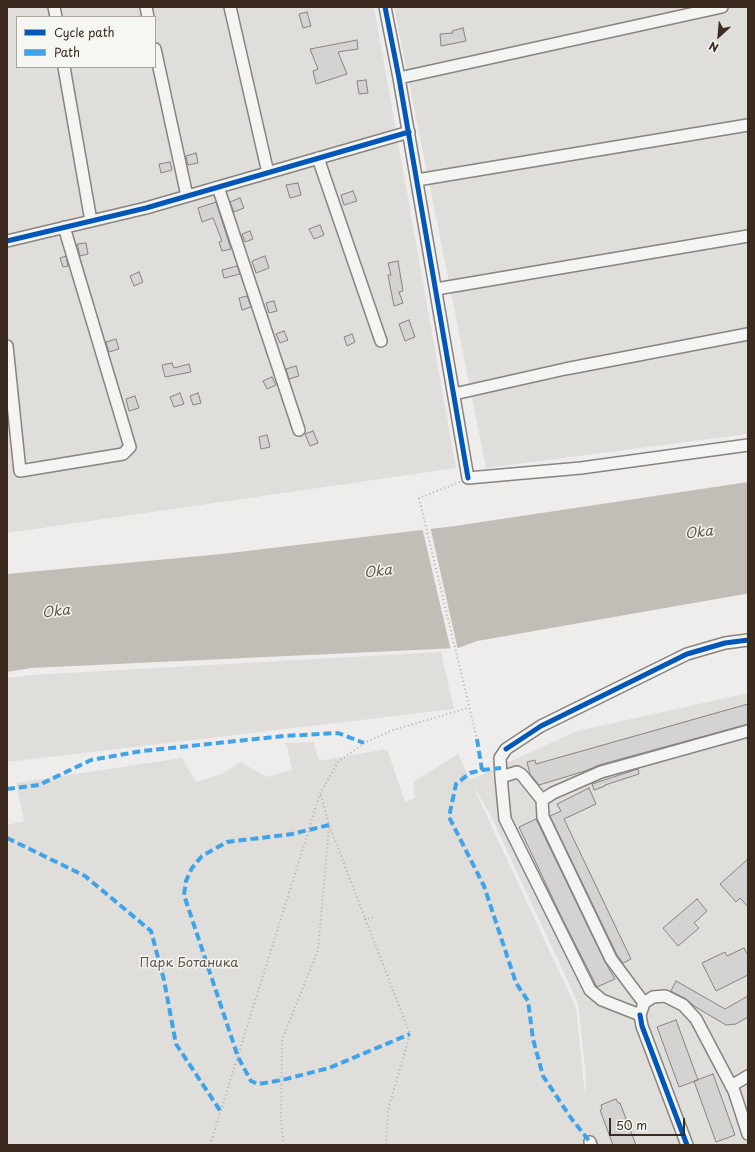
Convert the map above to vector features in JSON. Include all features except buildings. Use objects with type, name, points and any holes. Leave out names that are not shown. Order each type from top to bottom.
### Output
[{"type":"street","points":[[230,7],[268,173]]},
{"type":"street","points":[[385,7],[417,180],[468,478],[581,468],[748,445]]},
{"type":"street","points":[[399,78],[722,7]]},
{"type":"street","points":[[156,54],[187,196]]},
{"type":"street","points":[[64,68],[91,221]]},
{"type":"street","points":[[417,180],[748,125]]},
{"type":"street","points":[[7,241],[187,196],[408,132]]},
{"type":"street","points":[[318,158],[381,341]]},
{"type":"street","points":[[218,187],[299,430]]},
{"type":"street","points":[[7,346],[20,471],[123,454],[130,447],[64,227]]},
{"type":"street","points":[[436,290],[748,236]]},
{"type":"street","points":[[454,394],[565,369],[748,334]]},
{"type":"street","points":[[640,1015],[602,1000],[590,990],[505,819],[500,758],[506,749],[541,726],[687,654],[725,643],[748,640]]},
{"type":"street","points":[[542,800],[553,793],[601,772],[748,731]]},
{"type":"street","points":[[501,777],[517,772],[522,775],[542,800],[544,817],[612,959],[644,1003]]},
{"type":"street","points":[[687,1145],[642,1026],[640,1015],[644,1003],[653,997],[665,996],[683,1005],[696,1019],[731,1086],[748,1134]]},
{"type":"street","points":[[731,1086],[748,1076]]},
{"type":"path","points":[[468,478],[419,498],[476,739]]},
{"type":"path","points":[[210,1145],[320,794],[338,762],[364,743],[393,730],[468,708]]},
{"type":"path","points":[[320,794],[329,826],[410,1034],[388,1110],[386,1145]]},
{"type":"path","points":[[284,1145],[281,1121],[282,1040],[318,950],[329,826]]},
{"type":"path","points":[[364,919],[376,916]]},
{"type":"shaded area","points":[[7,7],[374,7],[456,468],[7,533]]},
{"type":"shaded area","points":[[394,7],[748,7],[748,434],[486,468]]},
{"type":"shaded area","points":[[441,652],[454,709],[7,762],[7,678],[31,675]]},
{"type":"shaded area","name":"Парк Ботаника","points":[[748,693],[748,1145],[7,1145],[7,825],[24,821],[16,783],[182,758],[196,782],[222,774],[240,762],[267,777],[292,770],[286,743],[314,742],[319,761],[387,749],[405,802],[415,798],[413,782],[458,754],[470,780],[577,731]],"holes":[[[473,786],[489,812],[578,1003],[586,1078],[585,1095],[576,1008]]]},
{"type":"water","name":"Oka","points":[[748,482],[748,594],[477,641],[458,648],[31,668],[7,672],[7,574],[222,554],[455,526]]},
{"type":"pier","points":[[430,526],[458,650],[451,651],[422,527]]},
{"type":"marked path","points":[[7,789],[39,785],[91,760],[142,751],[284,736],[338,733],[364,743]]},
{"type":"marked path","points":[[477,739],[482,770],[470,773],[456,784],[449,817],[484,886],[516,983],[528,1001],[533,1039],[543,1076],[571,1118],[590,1142]]},
{"type":"marked path","points":[[482,770],[501,768]]},
{"type":"marked path","points":[[329,825],[292,834],[227,842],[202,856],[192,868],[186,881],[184,895],[238,1057],[251,1081],[258,1084],[282,1080],[329,1068],[410,1034]]},
{"type":"marked path","points":[[7,838],[85,876],[151,931],[164,980],[176,1044],[221,1112]]},
{"type":"cycle path","points":[[385,7],[399,78],[468,478]]},
{"type":"cycle path","points":[[7,241],[146,208],[409,132]]},
{"type":"cycle path","points":[[506,749],[541,726],[687,654],[725,643],[748,640]]},
{"type":"cycle path","points":[[640,1015],[642,1026],[687,1145]]}]
